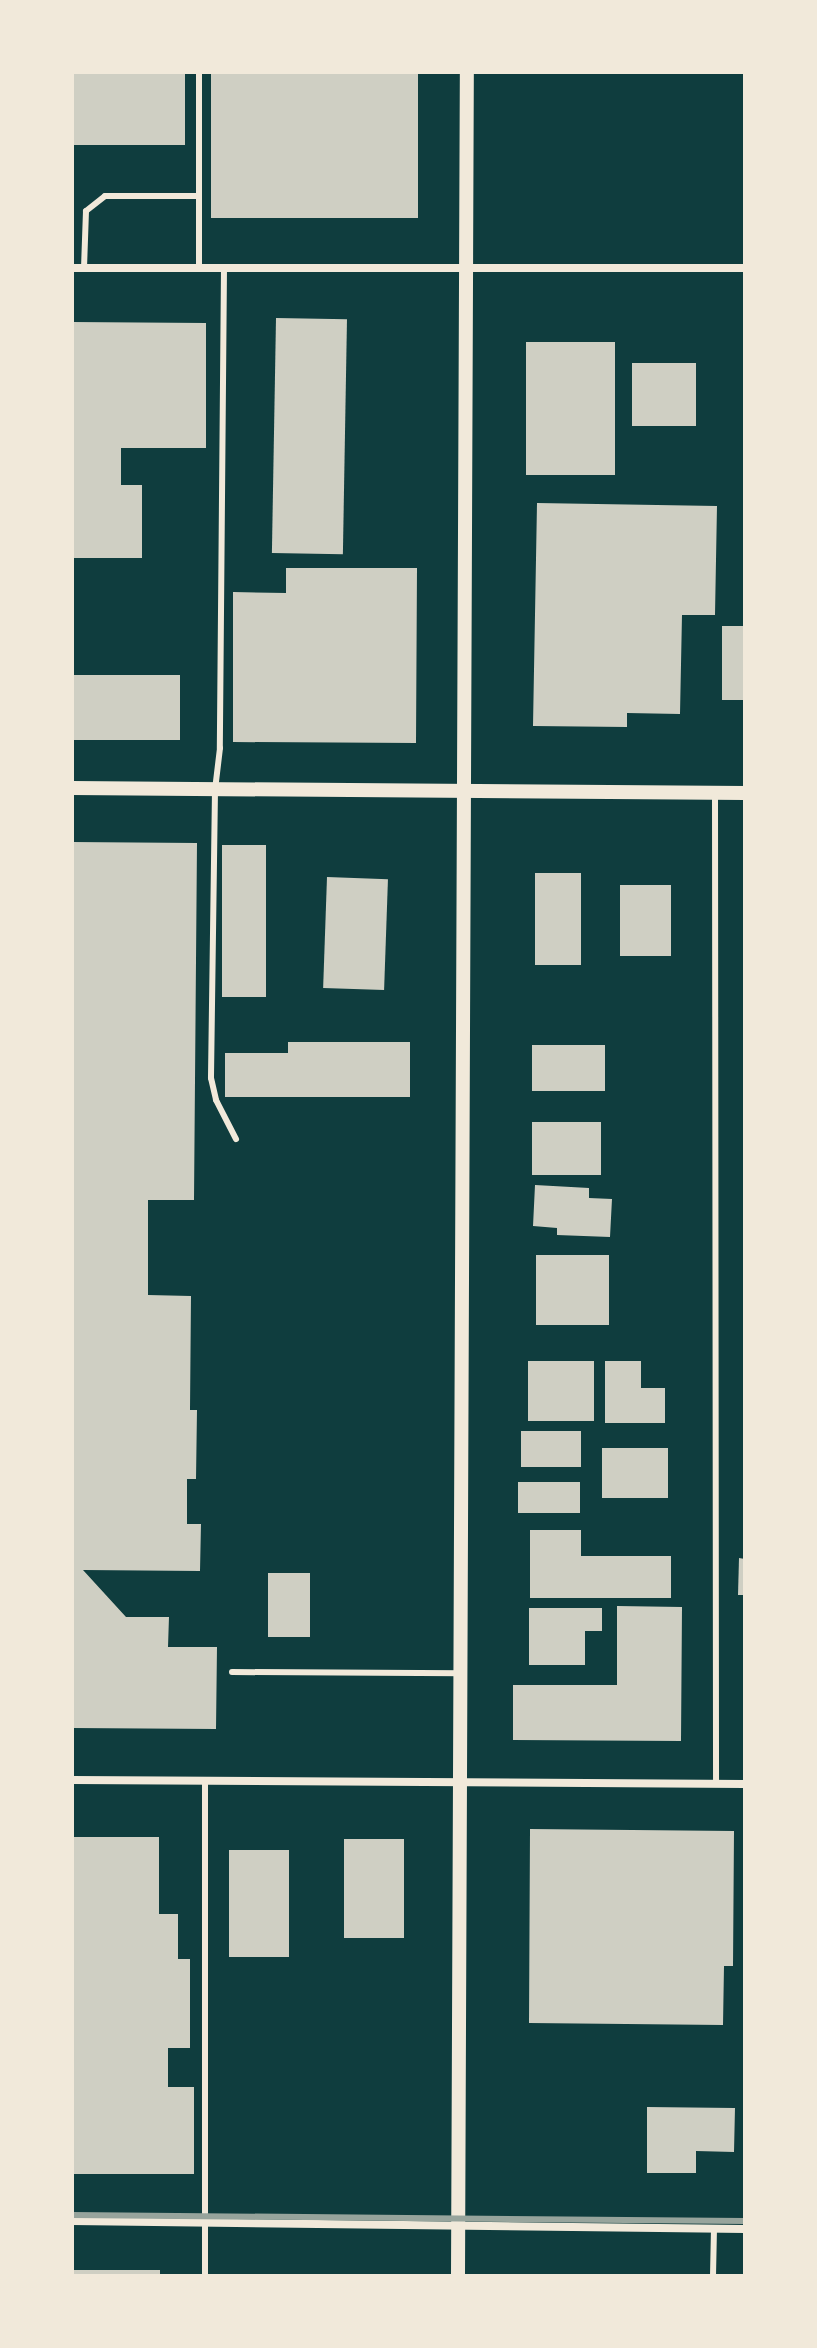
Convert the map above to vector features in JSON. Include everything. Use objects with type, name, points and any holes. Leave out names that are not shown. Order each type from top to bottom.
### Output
[{"type":"street","points":[[458,2276],[467,72]]},
{"type":"street","points":[[72,268],[745,268]]},
{"type":"street","points":[[72,788],[745,793]]},
{"type":"street","points":[[72,1780],[745,1784]]},
{"type":"street","points":[[72,2221],[745,2229]]},
{"type":"lane","points":[[199,72],[199,268]]},
{"type":"lane","points":[[84,268],[86,211],[105,196],[199,196]]},
{"type":"lane","points":[[224,268],[220,748],[215,790],[211,1078],[216,1100],[236,1139]]},
{"type":"lane","points":[[715,793],[716,1783]]},
{"type":"lane","points":[[232,1672],[461,1673]]},
{"type":"lane","points":[[205,1781],[205,2276]]},
{"type":"lane","points":[[713,2276],[714,2228]]},
{"type":"building","points":[[211,72],[418,72],[418,218],[211,218]]},
{"type":"building","points":[[72,73],[185,73],[185,145],[72,145]]},
{"type":"building","points":[[276,318],[347,319],[343,554],[272,553]]},
{"type":"building","points":[[72,322],[206,323],[206,448],[121,448],[121,485],[142,485],[142,558],[72,558]]},
{"type":"building","points":[[526,342],[615,342],[615,475],[526,475]]},
{"type":"building","points":[[632,363],[696,363],[696,426],[632,426]]},
{"type":"building","points":[[537,503],[717,506],[715,615],[682,615],[680,714],[627,713],[627,727],[533,726]]},
{"type":"building","points":[[286,568],[417,568],[416,743],[233,742],[233,592],[286,593]]},
{"type":"building","points":[[722,626],[745,626],[745,700],[722,700]]},
{"type":"building","points":[[72,675],[180,675],[180,740],[72,740]]},
{"type":"building","points":[[72,842],[197,843],[194,1200],[148,1200],[148,1295],[191,1296],[190,1410],[197,1410],[196,1479],[187,1479],[187,1524],[201,1524],[200,1571],[83,1570],[126,1617],[169,1617],[168,1647],[217,1647],[216,1729],[72,1728]]},
{"type":"building","points":[[222,845],[266,845],[266,997],[222,997]]},
{"type":"building","points":[[535,873],[581,873],[581,965],[535,965]]},
{"type":"building","points":[[327,877],[388,879],[384,990],[323,988]]},
{"type":"building","points":[[620,885],[671,885],[671,956],[620,956]]},
{"type":"building","points":[[288,1042],[410,1042],[410,1097],[225,1097],[225,1053],[288,1053]]},
{"type":"building","points":[[532,1045],[605,1045],[605,1091],[532,1091]]},
{"type":"building","points":[[532,1122],[601,1122],[601,1175],[532,1175]]},
{"type":"building","points":[[535,1185],[589,1188],[589,1198],[612,1199],[610,1237],[557,1235],[557,1228],[533,1226]]},
{"type":"building","points":[[536,1255],[609,1255],[609,1325],[536,1325]]},
{"type":"building","points":[[528,1361],[594,1361],[594,1421],[528,1421]]},
{"type":"building","points":[[605,1361],[641,1361],[641,1388],[665,1388],[665,1423],[605,1423]]},
{"type":"building","points":[[521,1431],[581,1431],[581,1467],[521,1467]]},
{"type":"building","points":[[602,1448],[668,1448],[668,1498],[602,1498]]},
{"type":"building","points":[[518,1482],[580,1482],[580,1513],[518,1513]]},
{"type":"building","points":[[530,1530],[581,1530],[581,1556],[671,1556],[671,1598],[530,1598]]},
{"type":"building","points":[[739,1558],[745,1559],[745,1595],[738,1595]]},
{"type":"building","points":[[268,1573],[310,1573],[310,1637],[268,1637]]},
{"type":"building","points":[[617,1606],[682,1607],[681,1741],[513,1740],[513,1685],[617,1685]]},
{"type":"building","points":[[529,1608],[602,1608],[602,1631],[585,1631],[585,1665],[529,1665]]},
{"type":"building","points":[[530,1829],[734,1831],[733,1966],[724,1966],[723,2025],[529,2023]]},
{"type":"building","points":[[72,1837],[159,1837],[159,1914],[178,1914],[178,1959],[190,1959],[190,2048],[168,2048],[168,2087],[194,2087],[194,2174],[72,2174]]},
{"type":"building","points":[[344,1839],[404,1839],[404,1938],[344,1938]]},
{"type":"building","points":[[229,1850],[289,1850],[289,1957],[229,1957]]},
{"type":"building","points":[[647,2107],[735,2108],[734,2152],[696,2151],[696,2173],[647,2173]]},
{"type":"building","points":[[72,2270],[160,2270],[160,2276],[72,2276]]},
{"type":"railway","points":[[72,2215],[745,2221]]}]
